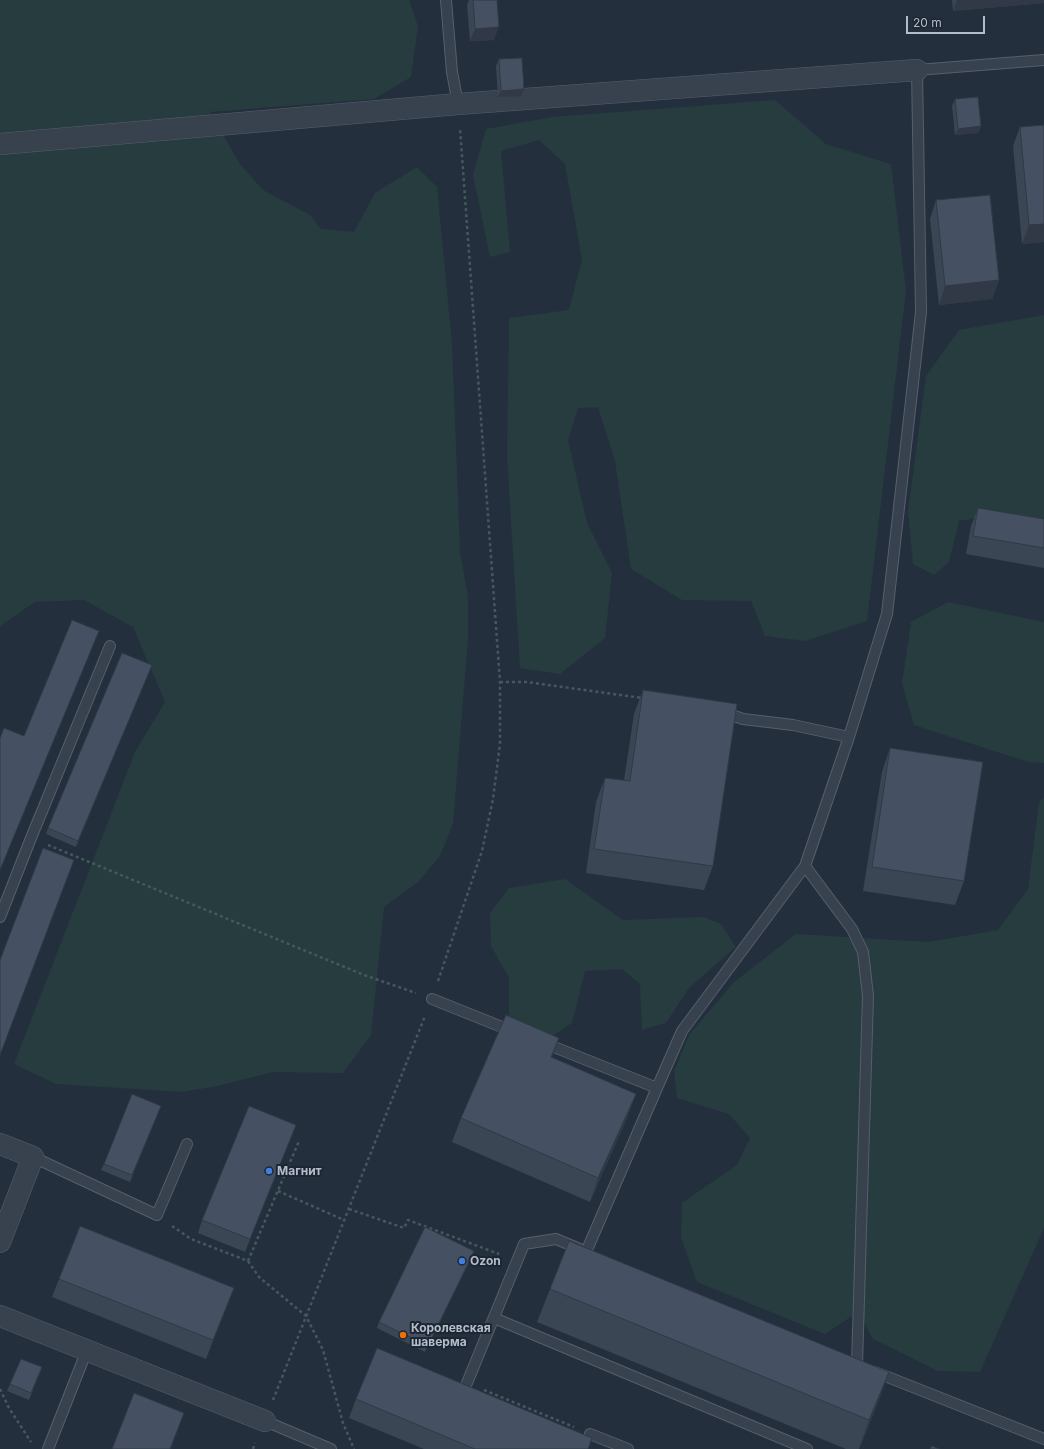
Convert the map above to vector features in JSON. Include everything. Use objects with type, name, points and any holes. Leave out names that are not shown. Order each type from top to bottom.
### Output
[{"type":"street","points":[[0,144],[458,104],[917,70]]},
{"type":"street","points":[[0,1144],[33,1157],[0,1242]]},
{"type":"street","points":[[0,1316],[264,1421]]},
{"type":"lane","points":[[446,0],[452,72],[458,104]]},
{"type":"lane","points":[[467,1383],[524,1244],[556,1239],[590,1253],[657,1088],[682,1031],[806,866],[887,614],[921,312],[917,70],[1044,60]]},
{"type":"lane","points":[[0,917],[30,838],[110,646]]},
{"type":"lane","points":[[714,708],[743,719],[793,725],[848,737]]},
{"type":"lane","points":[[806,866],[852,929],[863,952],[868,996],[853,1363],[1044,1439]]},
{"type":"lane","points":[[432,999],[657,1088]]},
{"type":"lane","points":[[33,1157],[157,1215],[187,1144]]},
{"type":"lane","points":[[494,1318],[807,1449]]},
{"type":"lane","points":[[48,1449],[87,1350]]},
{"type":"lane","points":[[264,1421],[331,1449]]},
{"type":"lane","points":[[590,1434],[628,1449]]},
{"type":"path","points":[[264,1421],[432,999],[482,851],[493,799],[500,744],[500,682],[458,104]]},
{"type":"path","points":[[500,682],[527,682],[644,698]]},
{"type":"path","points":[[30,838],[364,975],[432,999]]},
{"type":"path","points":[[248,1261],[299,1141]]},
{"type":"path","points":[[278,1191],[344,1220]]},
{"type":"path","points":[[349,1208],[404,1228],[408,1220],[517,1260]]},
{"type":"path","points":[[157,1215],[191,1239],[248,1261],[259,1277],[306,1316],[323,1350],[343,1423],[354,1449]]},
{"type":"path","points":[[467,1383],[590,1434]]},
{"type":"path","points":[[0,1389],[9,1408],[32,1443]]},
{"type":"green space","points":[[0,0],[409,0],[418,26],[411,77],[374,99],[210,112],[240,164],[263,190],[310,215],[321,229],[354,232],[375,193],[417,167],[437,187],[452,343],[460,552],[468,596],[468,639],[453,824],[440,856],[418,882],[384,907],[371,1035],[343,1073],[273,1072],[217,1086],[182,1092],[56,1084],[14,1064],[135,752],[165,702],[133,627],[84,600],[35,602],[0,626]]},
{"type":"green space","points":[[775,100],[826,144],[891,164],[906,291],[867,621],[805,641],[765,636],[751,601],[682,600],[631,569],[615,461],[598,407],[578,408],[568,440],[587,523],[612,573],[605,638],[560,674],[520,668],[507,456],[509,318],[569,310],[582,260],[565,164],[539,140],[501,151],[510,252],[490,257],[473,175],[486,129],[552,117]]},
{"type":"green space","points":[[1044,315],[1044,527],[993,515],[959,521],[949,562],[934,575],[913,564],[908,511],[926,376],[959,330]]},
{"type":"green space","points":[[948,602],[1044,622],[1044,763],[1028,762],[914,725],[902,683],[911,622]]},
{"type":"green space","points":[[1044,798],[1044,1228],[980,1372],[938,1371],[873,1339],[858,1312],[825,1334],[697,1282],[681,1238],[682,1203],[737,1165],[750,1138],[729,1114],[677,1098],[674,1071],[689,1035],[734,982],[796,934],[928,942],[998,930],[1028,889],[1039,802]]},
{"type":"green space","points":[[565,879],[623,920],[704,917],[721,924],[736,947],[689,988],[666,1023],[642,1030],[640,984],[622,969],[585,971],[572,1023],[549,1038],[509,1018],[509,978],[491,946],[490,913],[509,888]]},
{"type":"building","points":[[473,0],[497,0],[499,27],[475,29]]},
{"type":"building","points":[[522,58],[524,89],[501,91],[499,59]]},
{"type":"building","points":[[978,97],[981,126],[958,129],[955,99]]},
{"type":"building","points":[[1044,125],[1044,224],[1029,225],[1020,127]]},
{"type":"building","points":[[990,195],[999,280],[945,286],[936,200]]},
{"type":"building","points":[[978,508],[1044,519],[1044,548],[973,536]]},
{"type":"building","points":[[72,620],[99,631],[0,870],[0,738],[4,728],[24,736]]},
{"type":"building","points":[[122,653],[152,665],[78,841],[48,828]]},
{"type":"building","points":[[643,690],[737,704],[713,866],[594,849],[605,778],[630,781]]},
{"type":"building","points":[[890,748],[983,762],[964,881],[872,867]]},
{"type":"building","points":[[43,848],[74,860],[0,1055],[0,960]]},
{"type":"building","points":[[506,1015],[559,1038],[551,1057],[636,1094],[598,1178],[461,1118]]},
{"type":"building","points":[[132,1094],[161,1106],[132,1175],[104,1164]]},
{"type":"building","points":[[249,1106],[296,1125],[250,1239],[202,1220]]},
{"type":"building","points":[[80,1226],[234,1288],[213,1340],[59,1279]]},
{"type":"building","points":[[425,1227],[474,1251],[428,1346],[379,1322]]},
{"type":"building","points":[[569,1241],[889,1372],[869,1420],[550,1289]]},
{"type":"building","points":[[377,1348],[592,1438],[588,1449],[475,1449],[356,1399]]},
{"type":"building","points":[[21,1359],[42,1367],[31,1393],[10,1384]]},
{"type":"building","points":[[134,1393],[184,1413],[170,1449],[112,1449]]},
{"type":"building","points":[[932,1446],[940,1449],[930,1449]]},
{"type":"place","name":"Магнит","points":[[269,1171]]},
{"type":"place","name":"Ozon","points":[[462,1261]]},
{"type":"place","name":"Королевская шаверма","points":[[403,1335]]}]
